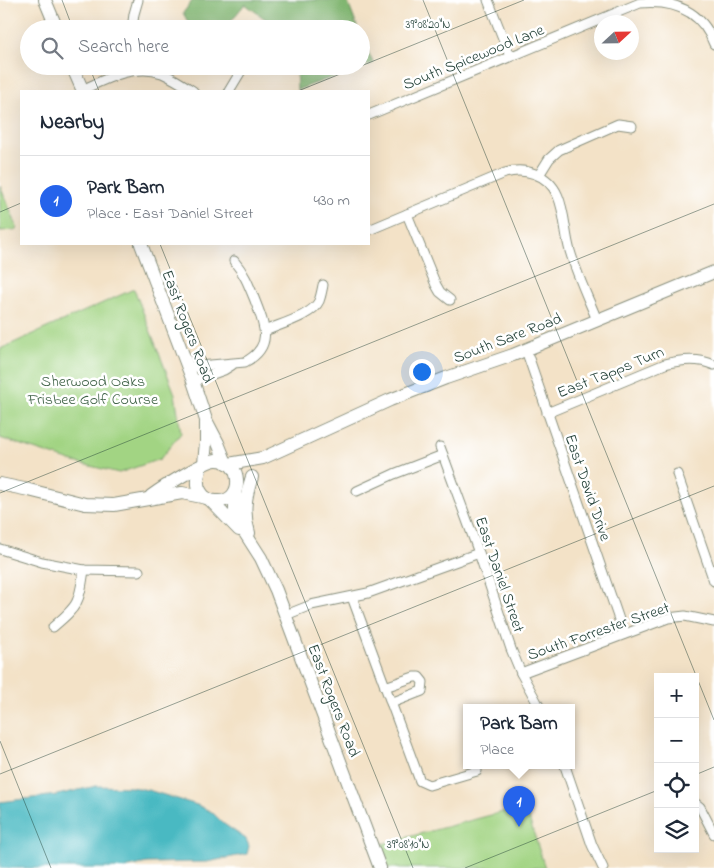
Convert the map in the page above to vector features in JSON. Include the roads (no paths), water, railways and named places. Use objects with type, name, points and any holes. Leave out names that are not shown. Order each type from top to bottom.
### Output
[{"type":"main road","points":[[45,0],[53,20]]},
{"type":"main road","points":[[76,75],[82,90]]},
{"type":"main road","name":"East Rogers Road","points":[[141,245],[206,420],[228,464]]},
{"type":"main road","name":"South Sare Road","points":[[228,464],[258,460],[398,397],[526,350],[714,272]]},
{"type":"main road","name":"East Rogers Road","points":[[203,464],[206,443],[206,420]]},
{"type":"main road","points":[[218,442],[234,456],[258,460]]},
{"type":"main road","name":"South Sare Road","points":[[235,490],[285,449]]},
{"type":"main road","points":[[0,484],[85,504],[114,505],[182,493],[221,501],[226,500],[235,490],[238,480],[228,464],[221,460],[214,460],[203,464],[148,498]]},
{"type":"main road","points":[[203,464],[198,484],[202,494],[209,499]]},
{"type":"main road","points":[[252,477],[246,497],[246,516],[249,533],[261,558]]},
{"type":"main road","points":[[0,478],[29,490]]},
{"type":"main road","name":"East Rogers Road","points":[[235,490],[237,517],[252,546]]},
{"type":"main road","name":"East Rogers Road","points":[[209,499],[261,558],[286,615],[380,868]]},
{"type":"street","points":[[133,20],[138,0]]},
{"type":"street","points":[[488,0],[510,56]]},
{"type":"street","name":"South Spicewood Lane","points":[[370,115],[640,2],[666,2],[686,10],[704,24],[714,44]]},
{"type":"street","points":[[82,90],[117,75]]},
{"type":"street","points":[[165,75],[189,90]]},
{"type":"street","points":[[230,90],[239,75]]},
{"type":"street","points":[[539,175],[548,159],[559,150],[618,124],[632,126]]},
{"type":"street","points":[[370,230],[505,173],[523,171],[539,175],[552,186],[559,199],[569,248],[597,320]]},
{"type":"street","points":[[407,214],[436,285],[440,292],[450,300]]},
{"type":"street","points":[[188,367],[245,362],[257,354],[263,343],[265,331],[263,320],[244,272],[234,261]]},
{"type":"street","points":[[265,331],[306,314],[319,301],[323,286]]},
{"type":"street","name":"East David Drive","points":[[526,350],[624,634]]},
{"type":"street","name":"East Tapps Turn","points":[[547,413],[665,364],[685,361],[714,364]]},
{"type":"street","points":[[193,381],[224,370],[232,364]]},
{"type":"street","name":"East Daniel Street","points":[[357,491],[442,451],[511,649],[521,673],[538,704]]},
{"type":"street","points":[[677,474],[714,581]]},
{"type":"street","points":[[0,549],[42,562],[84,570],[139,571]]},
{"type":"street","points":[[286,615],[311,605],[368,593],[479,553]]},
{"type":"street","points":[[53,627],[76,606],[80,595],[84,570]]},
{"type":"street","points":[[352,597],[420,781],[429,785],[477,771]]},
{"type":"street","name":"South Forrester Street","points":[[521,673],[657,622],[677,617],[713,618]]},
{"type":"street","points":[[385,687],[414,677],[419,678],[423,682],[422,691],[391,703]]},
{"type":"street","points":[[566,769],[592,845],[603,868]]},
{"type":"street","points":[[699,806],[714,834]]},
{"type":"water","points":[[96,786],[131,787],[148,790],[197,805],[212,812],[224,824],[246,839],[249,846],[247,854],[207,862],[147,863],[124,868],[0,868],[0,802],[57,795]]},
{"type":"place","name":"Park Barn","points":[[519,827]]},
{"type":"park label","name":"Sherwood Oaks Frisbee Golf Course","points":[[93,389]]}]
